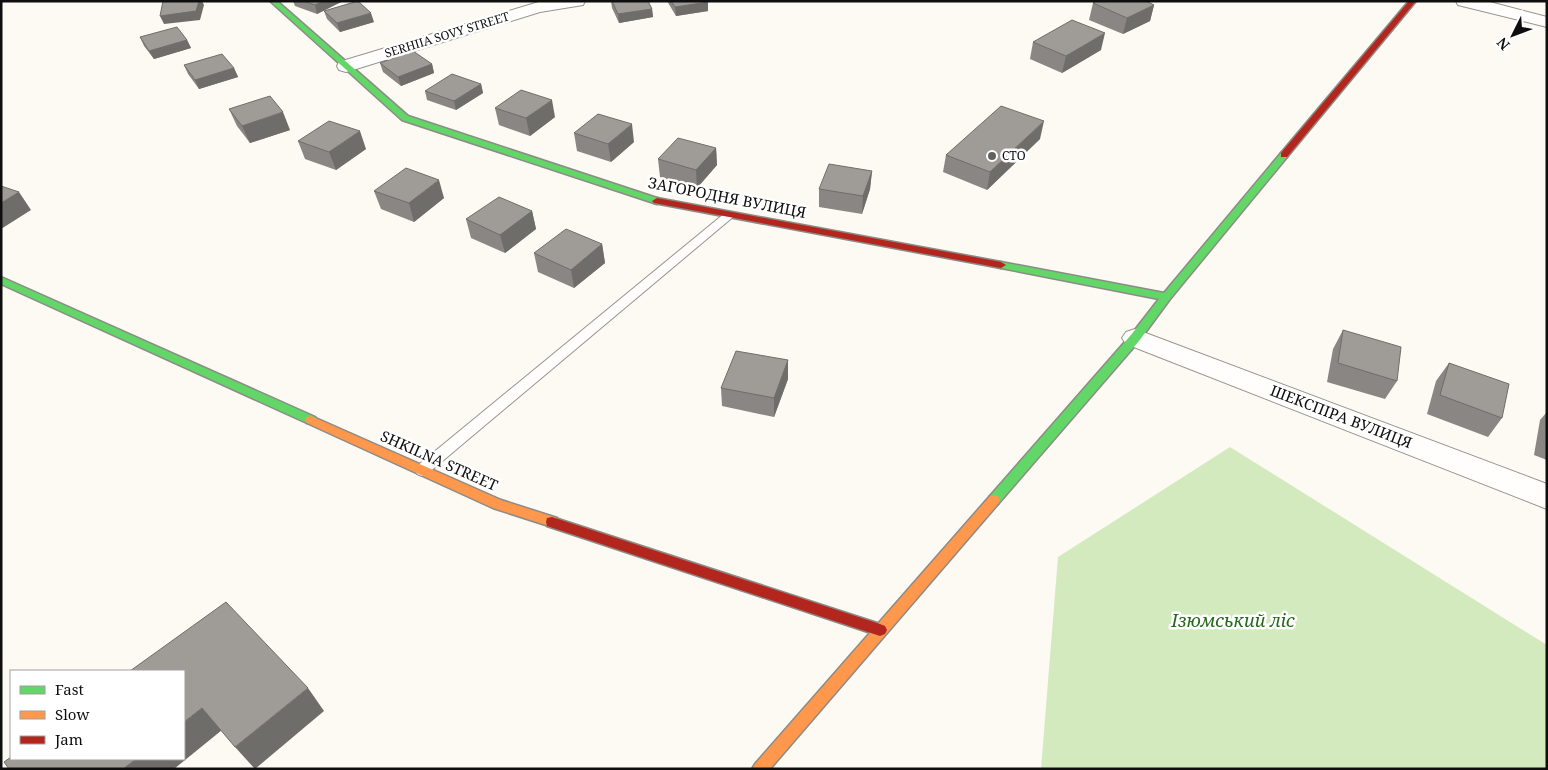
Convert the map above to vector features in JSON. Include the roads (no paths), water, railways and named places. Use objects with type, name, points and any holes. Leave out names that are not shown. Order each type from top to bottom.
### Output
[{"type":"main road","name":"ЗАГОРОДНЯ ВУЛИЦЯ","points":[[272,1],[405,118],[652,200],[1166,297]]},
{"type":"main road","points":[[760,769],[1135,338],[1166,297],[1413,1]]},
{"type":"main road","name":"SHKILNA STREET","points":[[1,280],[497,504],[880,630]]},
{"type":"street","name":"SERHIIA SOVY STREET","points":[[346,66],[538,7],[577,1]]},
{"type":"street","points":[[1464,1],[1547,22]]},
{"type":"street","name":"ШЕКСПІРА ВУЛИЦЯ","points":[[1135,338],[1547,497]]},
{"type":"lane","points":[[422,470],[729,215]]},
{"type":"place","name":"СТО","points":[[992,156]]},
{"type":"park label","name":"Ізюмський ліс","points":[[1233,621]]}]
